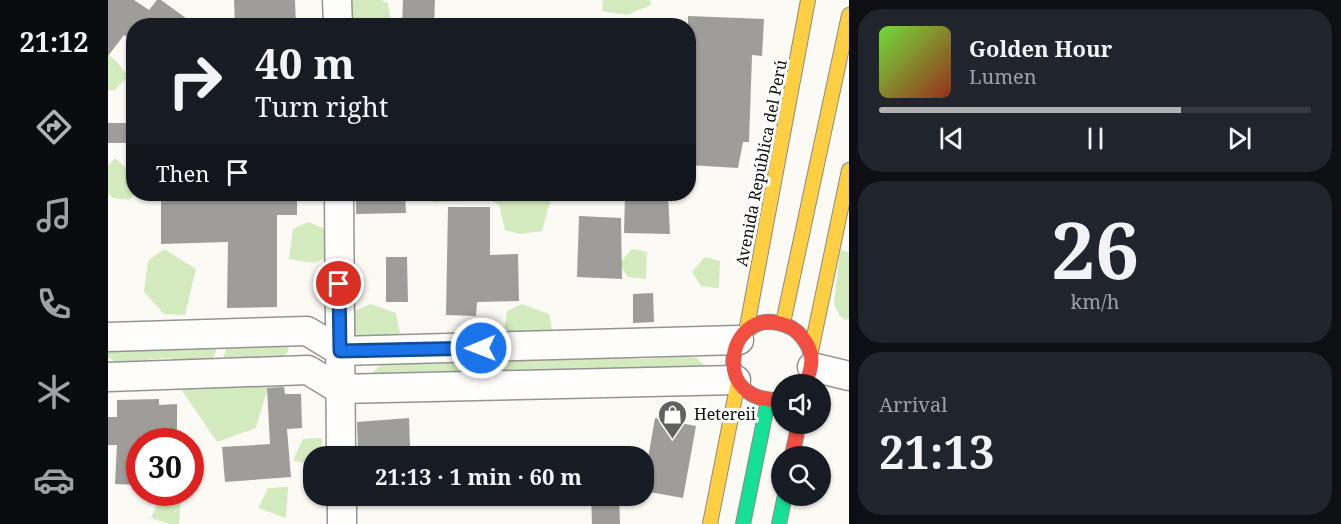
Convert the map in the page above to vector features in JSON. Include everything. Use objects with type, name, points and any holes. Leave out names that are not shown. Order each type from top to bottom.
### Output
[{"type":"main road","name":"Avenida República del Perú","points":[[737,381],[732,359],[742,336],[808,0]]},
{"type":"main road","points":[[783,323],[849,15]]},
{"type":"main road","points":[[809,373],[849,170]]},
{"type":"main road","points":[[742,336],[767,322],[791,326],[804,336],[809,373]]},
{"type":"main road","points":[[737,381],[751,396],[771,400]]},
{"type":"main road","points":[[710,524],[737,381]]},
{"type":"main road","points":[[743,524],[771,416]]},
{"type":"main road","points":[[779,524],[782,506]]},
{"type":"street","points":[[337,0],[338,18]]},
{"type":"street","points":[[339,201],[341,446]]},
{"type":"street","points":[[108,336],[308,331],[340,351],[742,336]]},
{"type":"street","points":[[108,377],[308,370],[339,389],[737,381]]},
{"type":"street","points":[[809,373],[849,376]]},
{"type":"street","points":[[342,506],[342,524]]},
{"type":"green space","points":[[347,0],[380,0],[388,3],[390,18],[344,18]]},
{"type":"green space","points":[[603,0],[650,0],[651,5],[627,15],[602,11]]},
{"type":"green space","points":[[108,54],[126,73],[126,78],[115,90],[108,90]]},
{"type":"green space","points":[[115,158],[126,168],[126,200],[113,198],[108,193],[108,166]]},
{"type":"green space","points":[[493,201],[550,201],[542,231],[521,234],[505,230],[499,205]]},
{"type":"green space","points":[[308,222],[334,232],[338,252],[314,263],[289,259],[293,229]]},
{"type":"green space","points":[[164,249],[196,269],[185,315],[164,314],[144,292],[148,261]]},
{"type":"green space","points":[[632,249],[647,252],[646,279],[628,277],[619,264]]},
{"type":"green space","points":[[840,250],[849,252],[849,318],[845,320],[839,315],[834,304]]},
{"type":"green space","points":[[705,257],[720,261],[719,288],[701,286],[692,272]]},
{"type":"green space","points":[[370,304],[396,313],[400,334],[376,345],[351,341],[355,311]]},
{"type":"green space","points":[[522,304],[549,314],[553,334],[503,341],[507,311]]},
{"type":"green space","points":[[279,332],[289,349],[276,372],[294,382],[266,394],[256,428],[217,442],[177,383],[220,370],[231,333]]},
{"type":"green space","points":[[108,341],[217,347],[214,357],[194,364],[169,358],[116,363],[108,357]]},
{"type":"green space","points":[[463,352],[641,359],[686,356],[697,358],[705,366],[704,376],[374,382],[372,373],[390,361],[414,355]]},
{"type":"green space","points":[[322,438],[322,446],[303,446],[303,463],[293,460],[303,439]]},
{"type":"green space","points":[[288,487],[286,518],[258,508],[268,488]]},
{"type":"green space","points":[[157,506],[180,506],[179,524],[170,524],[151,518]]},
{"type":"building","points":[[108,0],[134,0],[149,10],[157,0],[161,0],[186,18],[126,18],[126,36],[124,35],[108,56]]},
{"type":"building","points":[[234,0],[295,0],[296,18],[235,18]]},
{"type":"building","points":[[403,0],[435,0],[434,18],[402,18]]},
{"type":"building","points":[[688,16],[764,19],[762,56],[752,55],[749,142],[743,142],[738,168],[696,165],[696,18],[688,18]]},
{"type":"building","points":[[108,123],[126,123],[126,143],[108,143]]},
{"type":"building","points":[[161,201],[297,201],[297,215],[277,215],[277,307],[227,308],[228,242],[161,244]]},
{"type":"building","points":[[356,201],[405,201],[406,213],[356,214]]},
{"type":"building","points":[[625,201],[668,201],[670,234],[624,233]]},
{"type":"building","points":[[448,207],[490,207],[490,255],[518,254],[519,301],[477,302],[476,316],[446,315]]},
{"type":"building","points":[[579,216],[621,218],[622,279],[577,277]]},
{"type":"building","points":[[386,257],[407,257],[408,302],[386,302]]},
{"type":"building","points":[[653,293],[654,322],[633,323],[633,294]]},
{"type":"building","points":[[284,387],[285,394],[301,394],[302,428],[287,429],[291,477],[225,482],[222,447],[270,444],[267,388]]},
{"type":"building","points":[[159,399],[159,405],[177,404],[177,428],[126,428],[126,484],[115,484],[117,445],[108,445],[108,417],[117,417],[117,400]]},
{"type":"building","points":[[409,418],[410,446],[358,446],[357,422]]},
{"type":"building","points":[[655,418],[696,426],[683,498],[654,493],[654,446],[650,446]]},
{"type":"building","points":[[591,506],[619,506],[620,524],[592,524]]},
{"type":"traffic: fast","points":[[743,524],[768,401]]},
{"type":"traffic: fast","points":[[779,524],[783,506]]},
{"type":"traffic: slow","points":[[746,332],[808,0]]},
{"type":"traffic: slow","points":[[783,323],[849,15]]},
{"type":"traffic: slow","points":[[811,351],[849,170]]},
{"type":"traffic: slow","points":[[710,524],[738,382]]},
{"type":"traffic: jam","points":[[771,399],[759,397],[743,388],[735,374],[733,358],[738,343],[747,331],[761,323],[778,323],[797,332],[811,354],[809,374]]},
{"type":"traffic: jam","points":[[794,446],[797,434]]},
{"type":"place","name":"Hetereii","points":[[673,440]]},
{"type":"route","points":[[339,284],[340,351],[481,348]]}]
